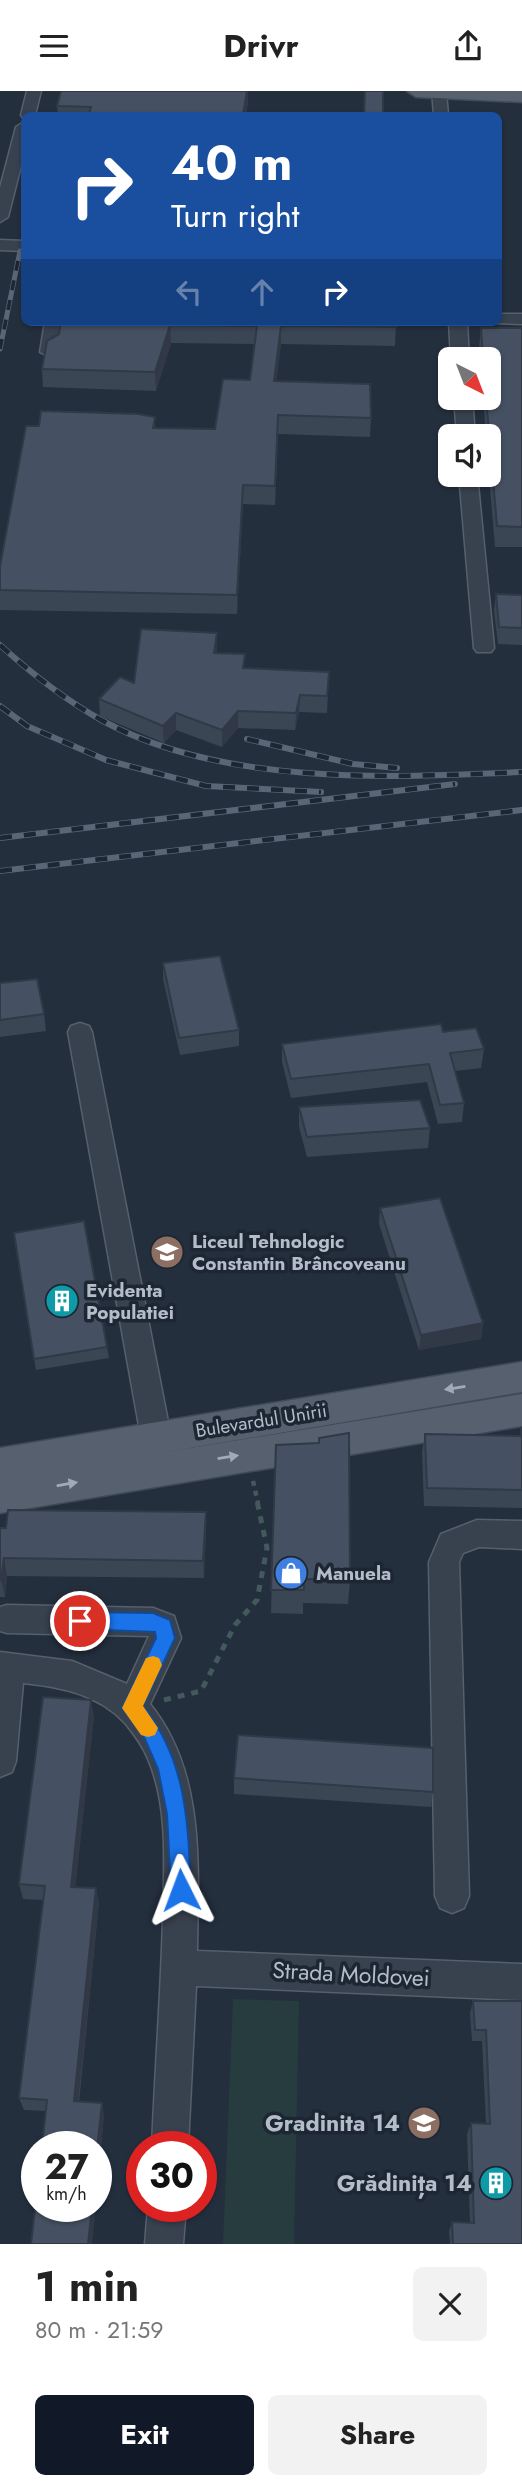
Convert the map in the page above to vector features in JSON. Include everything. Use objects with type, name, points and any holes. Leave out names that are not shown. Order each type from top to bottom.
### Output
[{"type":"main road","points":[[416,91],[522,96]]},
{"type":"main road","name":"Bulevardul Unirii","points":[[0,1464],[522,1377]]},
{"type":"main road","name":"Bulevardul Unirii","points":[[0,1496],[522,1410]]},
{"type":"street","points":[[29,112],[34,91]]},
{"type":"street","points":[[439,92],[442,112]]},
{"type":"street","points":[[0,217],[21,138]]},
{"type":"street","points":[[0,245],[21,246]]},
{"type":"street","points":[[502,319],[522,319]]},
{"type":"street","points":[[49,352],[53,326]]},
{"type":"street","points":[[458,326],[459,347]]},
{"type":"street","points":[[469,487],[484,648]]},
{"type":"street","points":[[80,1032],[156,1437]]},
{"type":"street","points":[[452,1896],[444,1562],[452,1544],[477,1533],[522,1535]]},
{"type":"street","points":[[7,1619],[153,1622],[163,1626],[165,1638],[132,1708]]},
{"type":"street","points":[[0,1761],[5,1667],[61,1673],[104,1688],[132,1708],[152,1732],[168,1768],[177,1814],[181,1890],[180,1968],[171,2131]]},
{"type":"street","name":"Strada Moldovei","points":[[180,1968],[522,1982]]},
{"type":"street","points":[[164,2244],[166,2222]]},
{"type":"path","points":[[132,1708],[201,1691],[235,1625],[257,1600],[267,1548],[249,1468]]},
{"type":"green space","points":[[233,1999],[299,2001],[294,2244],[223,2244]]},
{"type":"building","points":[[61,91],[247,91],[244,112],[90,112],[91,107],[57,106]]},
{"type":"building","points":[[365,91],[383,91],[383,112],[364,112]]},
{"type":"building","points":[[60,326],[170,326],[155,372],[42,369],[47,341],[59,334]]},
{"type":"building","points":[[257,326],[281,326],[274,381],[370,384],[371,418],[278,415],[275,486],[243,485],[237,595],[0,590],[0,566],[26,426],[39,426],[41,411],[138,414],[155,417],[153,428],[215,429],[223,379],[250,380]]},
{"type":"building","points":[[281,326],[396,326],[396,327]]},
{"type":"building","points":[[481,328],[522,328],[522,527],[497,526],[494,487],[501,487],[501,424],[488,424],[487,410],[501,410],[501,347],[482,347]]},
{"type":"building","points":[[496,594],[522,595],[522,628],[499,627]]},
{"type":"building","points":[[141,629],[217,633],[214,653],[245,654],[243,668],[329,672],[327,696],[300,695],[296,713],[238,711],[222,730],[176,713],[163,726],[99,699],[120,677],[134,683]]},
{"type":"building","points":[[220,956],[239,1030],[179,1038],[163,963]]},
{"type":"building","points":[[37,979],[44,1014],[0,1020],[0,983]]},
{"type":"building","points":[[441,1024],[443,1032],[476,1028],[484,1049],[450,1053],[464,1103],[440,1105],[429,1064],[291,1079],[282,1044]]},
{"type":"building","points":[[420,1100],[430,1128],[307,1137],[299,1107]]},
{"type":"building","points":[[440,1198],[483,1323],[421,1335],[380,1208]]},
{"type":"building","name":"Evidenta Populatiei","points":[[84,1221],[107,1347],[34,1359],[14,1233]]},
{"type":"building","points":[[521,1428],[522,1490],[427,1488],[425,1434],[521,1436]]},
{"type":"building","points":[[349,1433],[350,1580],[304,1579],[304,1590],[271,1590],[276,1445],[319,1443],[319,1438]]},
{"type":"building","points":[[8,1510],[206,1512],[203,1561],[4,1558],[0,1580],[0,1528],[6,1528]]},
{"type":"building","points":[[43,1697],[91,1700],[71,1887],[96,1888],[74,2101],[102,2103],[99,2131],[44,2131],[47,2100],[19,2098],[45,1886],[19,1884]]},
{"type":"building","points":[[238,1735],[433,1748],[433,1792],[234,1778]]},
{"type":"building","name":"Grădinița 14","points":[[473,2001],[522,2001],[522,2244],[453,2244],[452,2222],[474,2223],[471,2123],[490,2124],[486,2030],[475,2030]]},
{"type":"building","points":[[34,2222],[90,2222],[88,2244],[31,2244]]},
{"type":"railway","points":[[0,349],[20,251]]},
{"type":"railway","points":[[0,645],[49,686],[103,721],[150,742],[201,757],[254,767],[363,776],[522,772]]},
{"type":"railway","points":[[0,706],[27,726],[106,760],[206,786],[321,792]]},
{"type":"railway","points":[[247,739],[353,764],[397,768]]},
{"type":"railway","points":[[0,838],[455,784]]},
{"type":"railway","points":[[0,871],[522,810]]},
{"type":"slow traffic","points":[[148,1728],[132,1708],[153,1665]]},
{"type":"place","name":"Liceul Tehnologic Constantin Brâncoveanu","points":[[167,1252]]},
{"type":"place","name":"Evidenta Populatiei","points":[[62,1301]]},
{"type":"place","name":"Manuela","points":[[291,1573]]},
{"type":"place","name":"Gradinita 14","points":[[424,2123]]},
{"type":"place","name":"Grădinița 14","points":[[496,2183]]},
{"type":"route","points":[[80,1621],[153,1622],[163,1626],[165,1638],[132,1708],[152,1732],[168,1768],[177,1814],[181,1890]]}]
